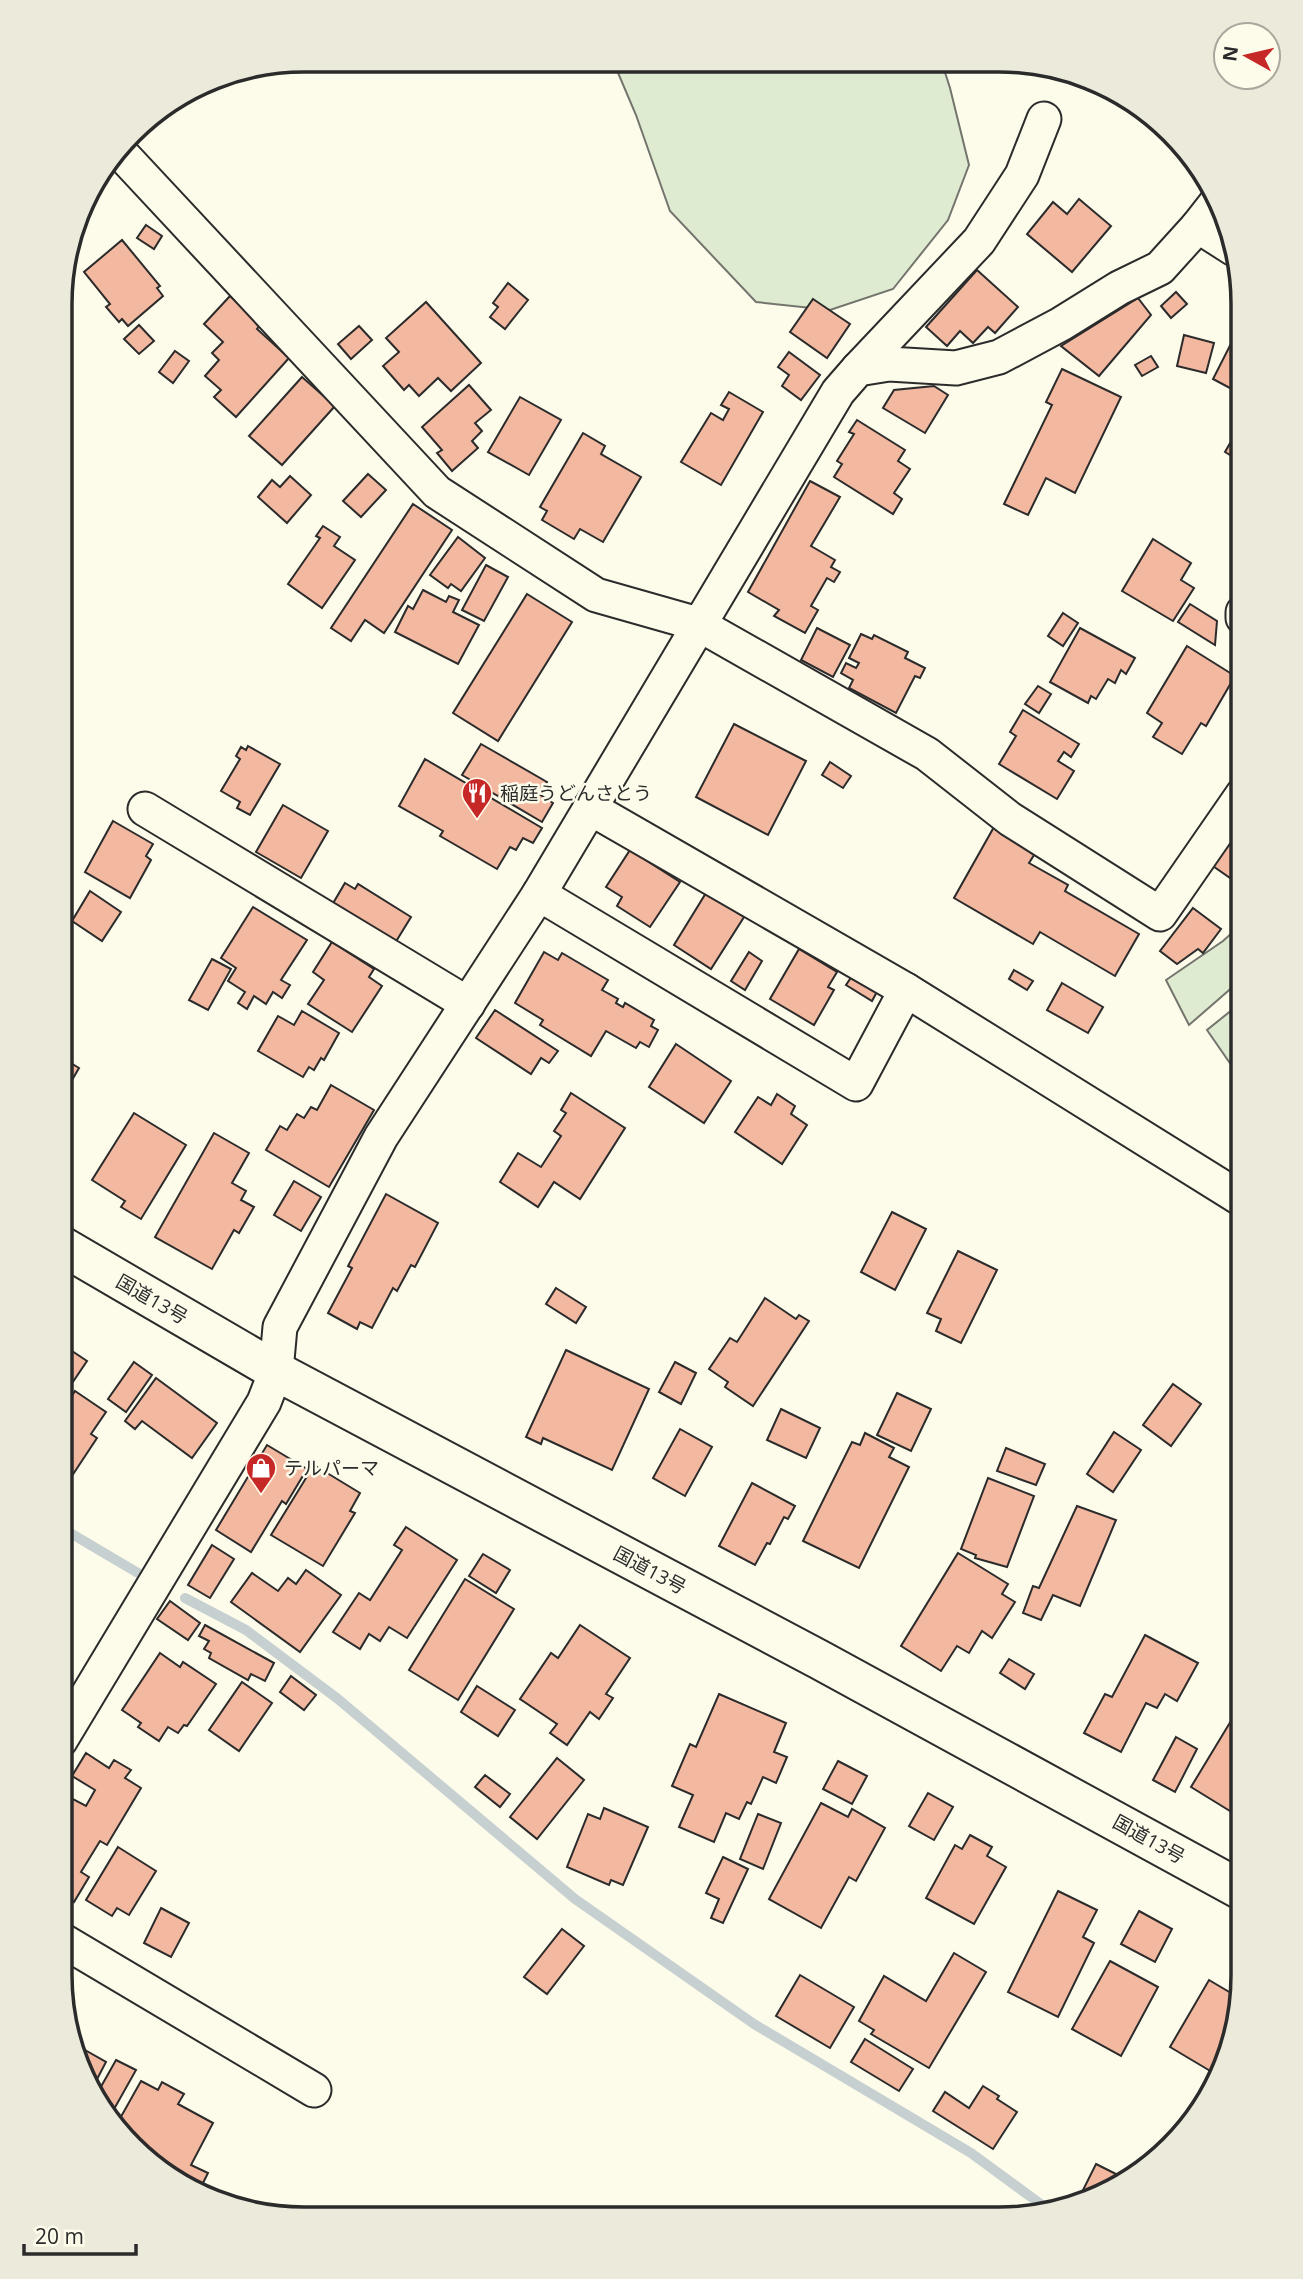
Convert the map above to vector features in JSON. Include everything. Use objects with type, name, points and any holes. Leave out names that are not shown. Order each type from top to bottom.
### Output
[{"type":"highway","name":"国道13号","points":[[72,1252],[276,1371],[820,1660],[1231,1884]]},
{"type":"street","points":[[72,1721],[264,1402],[276,1371],[281,1327],[381,1138],[539,894],[838,392],[979,241],[1023,175],[1044,119]]},
{"type":"street","points":[[125,157],[437,492],[596,595],[698,624],[927,754],[1010,819],[1160,914],[1231,811]]},
{"type":"street","points":[[858,369],[889,364],[956,368],[999,357],[1061,324],[1119,288],[1160,268],[1207,214],[1219,230]]},
{"type":"street","points":[[590,808],[906,990],[1231,1193]]},
{"type":"street","points":[[145,809],[468,1004]]},
{"type":"street","points":[[539,894],[856,1084],[906,990]]},
{"type":"street","points":[[72,1946],[314,2090]]},
{"type":"green space","points":[[618,72],[945,72],[969,165],[948,220],[893,289],[830,310],[756,302],[670,211]]},
{"type":"green space","points":[[1231,934],[1231,988],[1189,1025],[1166,980]]},
{"type":"green space","points":[[1231,1011],[1231,1065],[1207,1030]]},
{"type":"building","points":[[1079,199],[1111,226],[1072,272],[1027,234],[1053,202],[1067,214]]},
{"type":"building","points":[[146,225],[162,236],[154,249],[137,238]]},
{"type":"building","points":[[122,240],[160,286],[157,288],[163,296],[128,326],[122,319],[119,322],[106,307],[110,304],[84,272]]},
{"type":"building","points":[[977,270],[1018,307],[995,333],[988,327],[973,343],[960,331],[947,346],[926,327]]},
{"type":"building","points":[[508,283],[528,300],[505,329],[490,317],[498,307],[493,303]]},
{"type":"building","points":[[1176,292],[1187,304],[1171,318],[1161,306]]},
{"type":"building","points":[[230,296],[261,324],[257,329],[289,358],[236,417],[214,397],[221,390],[205,376],[219,360],[212,353],[223,342],[204,324]]},
{"type":"building","points":[[1138,298],[1151,315],[1099,376],[1061,346]]},
{"type":"building","points":[[813,299],[850,324],[827,358],[790,332]]},
{"type":"building","points":[[426,302],[481,363],[451,391],[438,378],[419,396],[409,385],[404,390],[383,366],[399,352],[386,338]]},
{"type":"building","points":[[139,325],[154,341],[139,354],[124,339]]},
{"type":"building","points":[[359,326],[372,340],[351,359],[338,344]]},
{"type":"building","points":[[1184,335],[1214,343],[1206,373],[1177,366]]},
{"type":"building","points":[[1231,344],[1231,389],[1213,379]]},
{"type":"building","points":[[175,351],[189,361],[173,383],[159,372]]},
{"type":"building","points":[[789,352],[820,375],[801,400],[782,386],[789,375],[778,367]]},
{"type":"building","points":[[1151,356],[1158,367],[1142,376],[1135,365]]},
{"type":"building","points":[[1062,369],[1121,397],[1075,493],[1046,478],[1028,515],[1004,504],[1052,405],[1046,402]]},
{"type":"building","points":[[302,377],[335,406],[282,465],[249,436]]},
{"type":"building","points":[[469,385],[491,410],[475,423],[482,431],[472,441],[478,448],[452,471],[437,453],[442,450],[422,427]]},
{"type":"building","points":[[934,386],[948,395],[925,433],[883,408],[894,390]]},
{"type":"building","points":[[729,392],[763,412],[721,485],[681,462],[711,413],[723,420],[729,409],[721,405]]},
{"type":"building","points":[[520,397],[561,420],[529,475],[488,452]]},
{"type":"building","points":[[857,420],[905,450],[898,461],[910,469],[894,493],[902,499],[893,514],[834,477],[842,464],[837,461],[854,434],[849,432]]},
{"type":"building","points":[[583,433],[605,446],[601,454],[641,477],[603,542],[580,529],[574,539],[542,520],[547,511],[540,507]]},
{"type":"building","points":[[1231,442],[1231,456],[1225,452]]},
{"type":"building","points":[[368,474],[386,490],[361,517],[343,501]]},
{"type":"building","points":[[290,476],[311,495],[287,523],[258,497],[272,480],[280,487]]},
{"type":"building","points":[[810,481],[840,497],[811,546],[835,560],[831,567],[840,572],[834,582],[827,578],[811,606],[818,610],[805,633],[774,616],[779,610],[748,592]]},
{"type":"building","points":[[413,504],[452,530],[384,633],[365,620],[351,641],[331,628]]},
{"type":"building","points":[[323,526],[340,537],[334,546],[355,560],[322,608],[288,584],[320,538],[316,536]]},
{"type":"building","points":[[458,537],[485,558],[461,591],[451,584],[448,588],[430,575]]},
{"type":"building","points":[[1153,539],[1191,563],[1181,580],[1194,588],[1173,621],[1122,591]]},
{"type":"building","points":[[486,565],[508,577],[484,621],[462,610]]},
{"type":"building","points":[[423,590],[446,602],[449,596],[459,600],[453,612],[479,625],[458,664],[395,632],[408,606],[413,609]]},
{"type":"building","points":[[527,594],[572,622],[498,741],[453,713]]},
{"type":"building","points":[[1190,604],[1217,621],[1215,645],[1178,622]]},
{"type":"building","points":[[1063,613],[1078,623],[1063,646],[1048,636]]},
{"type":"building","points":[[817,628],[850,645],[833,677],[801,660]]},
{"type":"building","points":[[1080,628],[1135,658],[1126,674],[1121,670],[1115,683],[1108,679],[1096,699],[1091,696],[1088,703],[1050,682]]},
{"type":"building","points":[[861,634],[872,639],[874,635],[908,652],[905,658],[925,668],[920,678],[915,676],[896,713],[849,688],[853,680],[841,673],[846,663],[856,668],[859,663],[849,658]]},
{"type":"building","points":[[1187,646],[1231,674],[1231,683],[1206,726],[1201,723],[1182,754],[1153,737],[1162,723],[1147,713]]},
{"type":"building","points":[[1038,686],[1051,694],[1039,713],[1025,704]]},
{"type":"building","points":[[1023,710],[1079,744],[1071,757],[1064,752],[1058,761],[1074,771],[1057,799],[999,764],[1016,736],[1010,732]]},
{"type":"building","points":[[734,724],[806,761],[768,835],[696,797]]},
{"type":"building","points":[[481,744],[547,782],[539,794],[553,803],[542,822],[462,775]]},
{"type":"building","points":[[248,746],[280,764],[250,815],[237,808],[240,802],[221,791],[240,759],[236,756],[241,747],[246,750]]},
{"type":"building","points":[[425,759],[542,828],[533,843],[523,838],[516,850],[510,847],[497,869],[440,836],[443,831],[399,806]]},
{"type":"building","points":[[830,762],[851,776],[843,788],[822,775]]},
{"type":"building","points":[[283,805],[328,831],[301,878],[256,852]]},
{"type":"building","points":[[113,821],[153,844],[146,856],[151,860],[130,898],[85,872]]},
{"type":"building","points":[[994,827],[1036,852],[1029,863],[1068,885],[1065,891],[1139,934],[1115,976],[1040,932],[1033,944],[954,898]]},
{"type":"building","points":[[1231,832],[1231,879],[1210,864]]},
{"type":"building","points":[[630,850],[680,882],[650,927],[617,906],[622,897],[606,887]]},
{"type":"building","points":[[345,883],[355,889],[358,884],[411,917],[392,948],[332,905]]},
{"type":"building","points":[[90,891],[121,912],[102,941],[72,921]]},
{"type":"building","points":[[706,893],[744,917],[711,969],[674,945]]},
{"type":"building","points":[[253,907],[307,940],[281,980],[290,985],[282,998],[273,992],[266,1004],[254,996],[247,1009],[238,1003],[245,992],[228,981],[236,968],[221,958]]},
{"type":"building","points":[[1193,908],[1221,929],[1203,953],[1198,949],[1177,964],[1160,951]]},
{"type":"building","points":[[332,942],[374,969],[369,977],[382,986],[352,1032],[308,1004],[324,980],[313,972]]},
{"type":"building","points":[[799,949],[837,972],[828,987],[834,990],[814,1025],[770,999]]},
{"type":"building","points":[[544,952],[558,960],[562,953],[608,980],[602,990],[618,999],[616,1003],[623,1007],[625,1003],[654,1020],[651,1026],[658,1030],[649,1047],[640,1042],[636,1048],[606,1031],[591,1056],[540,1025],[543,1020],[515,1003]]},
{"type":"building","points":[[749,952],[762,961],[745,990],[731,981]]},
{"type":"building","points":[[212,959],[231,969],[208,1010],[189,1000]]},
{"type":"building","points":[[1014,970],[1033,981],[1027,990],[1009,979]]},
{"type":"building","points":[[854,973],[879,988],[872,1001],[846,985]]},
{"type":"building","points":[[1062,983],[1103,1007],[1088,1033],[1047,1010]]},
{"type":"building","points":[[495,1010],[558,1051],[549,1063],[541,1058],[531,1074],[476,1038]]},
{"type":"building","points":[[302,1011],[339,1033],[324,1060],[321,1058],[314,1070],[309,1067],[303,1077],[258,1051],[278,1016],[294,1025]]},
{"type":"building","points":[[676,1044],[731,1081],[704,1123],[649,1087]]},
{"type":"building","points":[[72,1064],[79,1068],[72,1080]]},
{"type":"building","points":[[331,1085],[374,1110],[329,1187],[266,1150],[280,1126],[287,1130],[297,1114],[304,1118],[311,1107],[317,1110]]},
{"type":"building","points":[[571,1093],[625,1128],[580,1199],[554,1182],[538,1207],[500,1182],[518,1153],[541,1167],[561,1136],[554,1131],[566,1113],[561,1110]]},
{"type":"building","points":[[777,1094],[795,1106],[791,1114],[807,1125],[782,1164],[735,1132],[758,1097],[771,1105]]},
{"type":"building","points":[[134,1113],[186,1145],[141,1219],[121,1207],[125,1201],[92,1180]]},
{"type":"building","points":[[214,1133],[249,1153],[232,1183],[246,1191],[241,1200],[254,1207],[239,1233],[234,1230],[212,1269],[155,1237]]},
{"type":"building","points":[[294,1181],[321,1197],[301,1231],[274,1215]]},
{"type":"building","points":[[386,1194],[438,1223],[415,1267],[411,1265],[397,1291],[393,1288],[372,1328],[360,1322],[357,1329],[328,1313],[352,1268],[348,1266]]},
{"type":"building","points":[[892,1212],[926,1229],[895,1290],[861,1272]]},
{"type":"building","points":[[958,1251],[997,1270],[961,1343],[936,1331],[941,1319],[927,1313]]},
{"type":"building","points":[[556,1288],[586,1307],[576,1323],[546,1304]]},
{"type":"building","points":[[765,1298],[796,1319],[799,1315],[809,1321],[753,1406],[725,1387],[728,1382],[709,1369],[730,1338],[737,1342]]},
{"type":"building","points":[[566,1350],[649,1389],[612,1470],[543,1438],[541,1444],[526,1437]]},
{"type":"building","points":[[72,1351],[87,1361],[72,1383]]},
{"type":"building","points":[[134,1362],[152,1375],[126,1412],[108,1399]]},
{"type":"building","points":[[675,1362],[696,1373],[681,1404],[659,1392]]},
{"type":"building","points":[[156,1378],[217,1423],[192,1458],[142,1421],[135,1429],[125,1421]]},
{"type":"building","points":[[1173,1384],[1201,1404],[1171,1446],[1143,1425]]},
{"type":"building","points":[[75,1391],[106,1412],[91,1434],[97,1438],[72,1476],[72,1396]]},
{"type":"building","points":[[897,1393],[931,1409],[911,1451],[877,1435]]},
{"type":"building","points":[[781,1409],[820,1428],[806,1458],[767,1440]]},
{"type":"building","points":[[680,1429],[712,1447],[685,1496],[653,1478]]},
{"type":"building","points":[[1114,1432],[1141,1450],[1113,1492],[1087,1474]]},
{"type":"building","points":[[865,1433],[894,1448],[889,1457],[909,1467],[859,1568],[803,1541],[852,1442],[860,1445]]},
{"type":"building","points":[[267,1445],[307,1469],[286,1504],[282,1501],[251,1552],[216,1530]]},
{"type":"building","points":[[1006,1448],[1045,1464],[1036,1485],[997,1471]]},
{"type":"building","points":[[314,1465],[360,1493],[350,1511],[355,1513],[323,1566],[271,1535]]},
{"type":"building","points":[[988,1478],[1034,1496],[1007,1567],[975,1558],[976,1555],[961,1549]]},
{"type":"building","points":[[752,1483],[795,1506],[788,1519],[784,1517],[755,1565],[719,1546]]},
{"type":"building","points":[[1077,1506],[1116,1520],[1080,1606],[1053,1595],[1041,1620],[1023,1613],[1033,1586],[1039,1588]]},
{"type":"building","points":[[406,1527],[457,1560],[407,1638],[389,1627],[380,1641],[369,1634],[360,1649],[333,1632],[359,1593],[370,1600],[402,1550],[394,1545]]},
{"type":"building","points":[[212,1545],[234,1559],[210,1598],[188,1585]]},
{"type":"building","points":[[958,1553],[1008,1584],[1002,1594],[1015,1602],[992,1638],[982,1631],[969,1653],[957,1646],[941,1671],[901,1646]]},
{"type":"building","points":[[483,1554],[510,1570],[496,1593],[469,1576]]},
{"type":"building","points":[[306,1570],[341,1595],[300,1652],[231,1602],[252,1573],[278,1591],[288,1578],[296,1584]]},
{"type":"building","points":[[465,1579],[514,1609],[458,1700],[409,1670]]},
{"type":"building","points":[[170,1601],[200,1623],[188,1640],[157,1619]]},
{"type":"building","points":[[205,1625],[274,1663],[265,1681],[251,1674],[248,1680],[209,1658],[211,1653],[204,1649],[209,1641],[199,1636]]},
{"type":"building","points":[[580,1625],[630,1658],[606,1694],[613,1698],[599,1719],[590,1712],[567,1745],[550,1733],[557,1724],[520,1699],[551,1653],[558,1658]]},
{"type":"building","points":[[1145,1635],[1198,1663],[1177,1701],[1165,1694],[1157,1708],[1146,1703],[1121,1752],[1084,1733],[1105,1694],[1112,1697]]},
{"type":"building","points":[[160,1653],[180,1667],[183,1662],[216,1684],[187,1726],[184,1725],[178,1733],[168,1727],[159,1741],[138,1727],[141,1723],[122,1710]]},
{"type":"building","points":[[1009,1659],[1034,1674],[1025,1689],[1000,1673]]},
{"type":"building","points":[[291,1676],[316,1695],[304,1710],[280,1692]]},
{"type":"building","points":[[242,1682],[272,1703],[239,1751],[209,1730]]},
{"type":"building","points":[[477,1686],[515,1710],[498,1736],[461,1712]]},
{"type":"building","points":[[719,1694],[786,1723],[774,1752],[787,1757],[776,1783],[763,1777],[751,1804],[747,1802],[739,1819],[726,1813],[714,1842],[679,1827],[693,1795],[672,1786],[690,1744],[696,1747]]},
{"type":"building","points":[[1231,1721],[1231,1812],[1191,1787]]},
{"type":"building","points":[[1176,1737],[1197,1749],[1175,1792],[1153,1780]]},
{"type":"building","points":[[86,1753],[109,1768],[114,1760],[131,1770],[125,1778],[141,1788],[107,1845],[100,1841],[81,1872],[89,1877],[74,1902],[72,1801],[86,1806],[95,1790],[72,1776]]},
{"type":"building","points":[[557,1758],[584,1780],[537,1839],[510,1817]]},
{"type":"building","points":[[838,1761],[867,1776],[852,1804],[823,1789]]},
{"type":"building","points":[[485,1775],[510,1794],[500,1807],[475,1787]]},
{"type":"building","points":[[928,1793],[953,1807],[934,1840],[909,1826]]},
{"type":"building","points":[[821,1803],[848,1817],[852,1809],[885,1828],[856,1881],[849,1877],[821,1928],[769,1899]]},
{"type":"building","points":[[604,1808],[648,1827],[623,1885],[611,1880],[609,1885],[567,1867],[588,1814],[600,1819]]},
{"type":"building","points":[[758,1814],[781,1823],[763,1869],[740,1859]]},
{"type":"building","points":[[970,1835],[992,1847],[987,1856],[1006,1867],[974,1924],[926,1898],[955,1845],[962,1849]]},
{"type":"building","points":[[118,1847],[156,1871],[129,1915],[117,1908],[112,1916],[86,1900]]},
{"type":"building","points":[[723,1857],[748,1869],[723,1923],[711,1918],[719,1899],[706,1893]]},
{"type":"building","points":[[1058,1891],[1097,1910],[1083,1937],[1094,1943],[1058,2017],[1008,1992]]},
{"type":"building","points":[[161,1908],[189,1923],[171,1957],[144,1943]]},
{"type":"building","points":[[1139,1911],[1172,1929],[1155,1962],[1121,1944]]},
{"type":"building","points":[[562,1929],[584,1946],[547,1994],[524,1977]]},
{"type":"building","points":[[954,1953],[986,1972],[929,2068],[871,2034],[874,2030],[859,2021],[884,1976],[926,2001]]},
{"type":"building","points":[[1110,1961],[1158,1987],[1121,2056],[1072,2029]]},
{"type":"building","points":[[800,1975],[854,2007],[830,2048],[776,2016]]},
{"type":"building","points":[[1209,1980],[1231,1993],[1227,2021],[1210,2071],[1170,2047]]},
{"type":"building","points":[[865,2039],[913,2069],[899,2091],[851,2062]]},
{"type":"building","points":[[84,2051],[106,2062],[97,2079],[96,2078]]},
{"type":"building","points":[[116,2060],[136,2070],[114,2109],[101,2087]]},
{"type":"building","points":[[141,2081],[158,2090],[162,2082],[184,2094],[178,2104],[213,2123],[191,2165],[208,2173],[203,2184],[151,2150],[121,2117]]},
{"type":"building","points":[[983,2086],[1017,2112],[993,2149],[933,2111],[945,2092],[969,2108]]},
{"type":"building","points":[[1096,2164],[1117,2174],[1102,2183],[1082,2191]]},
{"type":"waterway","points":[[72,1534],[138,1573]]},
{"type":"waterway","points":[[185,1598],[246,1630],[338,1699],[575,1899],[754,2024],[971,2153],[1039,2203]]},
{"type":"place","name":"稲庭うどんさとう","points":[[477,820]]},
{"type":"place","name":"テルパーマ","points":[[261,1495]]}]
